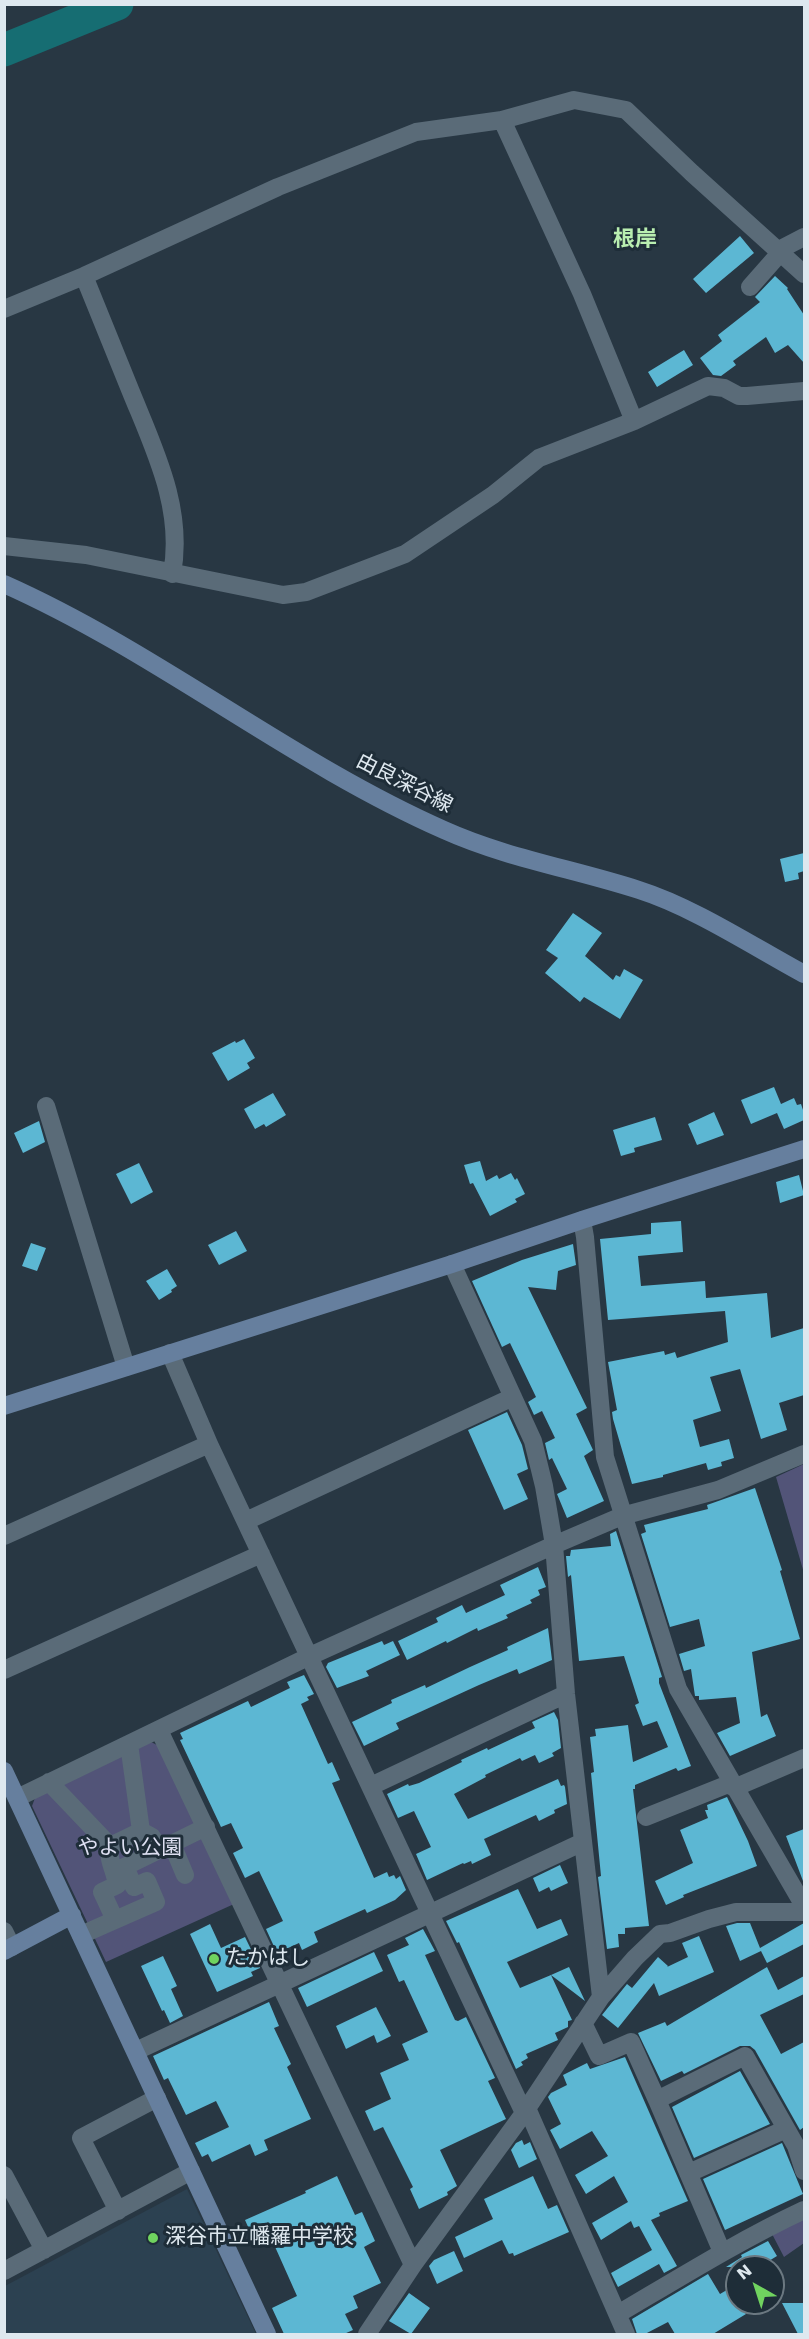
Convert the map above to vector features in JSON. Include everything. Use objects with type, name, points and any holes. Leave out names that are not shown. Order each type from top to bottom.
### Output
[{"type":"street","points":[[4,309],[84,276],[278,188],[416,132],[502,120],[574,100],[626,110],[804,274]]},
{"type":"street","points":[[502,120],[582,294],[634,421]]},
{"type":"street","points":[[750,287],[779,252],[804,237]]},
{"type":"street","points":[[84,276],[149,436],[170,495],[176,534],[172,574]]},
{"type":"street","points":[[4,546],[86,555],[283,595],[306,592],[405,554],[493,495],[539,458],[634,421],[708,386],[724,388],[739,396],[804,392]]},
{"type":"street","name":"由良深谷線","points":[[4,584],[49,604],[145,657],[305,757],[443,830],[503,854],[641,891],[691,912],[804,975]]},
{"type":"street","points":[[46,1106],[126,1367]]},
{"type":"street","points":[[4,1406],[452,1264],[804,1149]]},
{"type":"street","points":[[582,1220],[585,1229],[605,1457],[622,1516],[678,1689],[804,1906]]},
{"type":"street","points":[[452,1264],[533,1442],[544,1486],[554,1545],[566,1694],[602,1997]]},
{"type":"street","points":[[170,1353],[209,1444],[526,2111],[626,2334]]},
{"type":"street","points":[[246,1521],[513,1397]]},
{"type":"street","points":[[4,1536],[209,1444]]},
{"type":"street","points":[[267,2334],[72,1915],[9,1787],[49,1782],[310,1656],[622,1516],[718,1490],[804,1454]]},
{"type":"street","points":[[4,1670],[261,1554]]},
{"type":"street","points":[[371,1786],[566,1694]]},
{"type":"street","points":[[159,1730],[413,2265]]},
{"type":"street","points":[[129,1744],[141,1831]]},
{"type":"street","points":[[646,1817],[804,1758]]},
{"type":"street","points":[[49,1782],[111,1846]]},
{"type":"street","points":[[115,1920],[102,1892],[165,1847],[206,1827]]},
{"type":"street","points":[[81,1935],[156,1902],[147,1881],[123,1878],[108,1856],[111,1846],[141,1831]]},
{"type":"street","points":[[141,1831],[165,1847],[185,1875]]},
{"type":"street","points":[[136,2051],[583,1842]]},
{"type":"street","points":[[367,2334],[413,2265],[526,2111],[602,1997],[634,1958],[660,1934],[670,1933],[735,1912],[804,1912]]},
{"type":"street","points":[[7,1943],[72,1915]]},
{"type":"street","points":[[584,2023],[599,2056],[631,2042],[722,2252]]},
{"type":"street","points":[[657,2100],[745,2056],[796,2146],[804,2171]]},
{"type":"street","points":[[118,2211],[81,2138],[157,2098]]},
{"type":"street","points":[[689,2173],[786,2129]]},
{"type":"street","points":[[4,2271],[191,2171]]},
{"type":"street","points":[[4,2175],[44,2250]]},
{"type":"street","points":[[618,2314],[722,2252],[804,2210]]},
{"type":"shaded area","name":"深谷市立幡羅中学校","points":[[187,2189],[256,2334],[5,2334],[5,2286]]},
{"type":"green space","points":[[804,1464],[804,1573],[776,1477]]},
{"type":"green space","name":"やよい公園","points":[[151,1742],[159,1746],[234,1904],[106,1962],[32,1806],[35,1798]]},
{"type":"green space","points":[[804,2217],[804,2243],[785,2256],[771,2232]]},
{"type":"building","points":[[740,236],[754,253],[706,293],[693,279]]},
{"type":"building","points":[[775,276],[788,288],[804,315],[804,363],[788,345],[775,353],[766,337],[733,361],[736,365],[721,376],[713,375],[700,358],[722,341],[718,335],[760,302],[755,297]]},
{"type":"building","points":[[684,350],[693,365],[657,387],[648,372]]},
{"type":"building","points":[[804,853],[804,871],[798,873],[799,879],[785,882],[780,859]]},
{"type":"building","points":[[573,913],[602,933],[585,956],[613,980],[616,975],[620,977],[624,969],[643,980],[620,1019],[584,997],[580,1002],[545,973],[558,958],[546,950]]},
{"type":"building","points":[[244,1039],[255,1058],[247,1063],[250,1068],[228,1081],[212,1053]]},
{"type":"building","points":[[774,1087],[781,1104],[794,1098],[797,1105],[801,1104],[804,1120],[784,1129],[777,1113],[751,1124],[741,1100]]},
{"type":"building","points":[[273,1093],[286,1115],[266,1127],[264,1124],[255,1129],[244,1109]]},
{"type":"building","points":[[714,1112],[724,1135],[697,1145],[688,1124]]},
{"type":"building","points":[[655,1117],[662,1140],[634,1148],[635,1152],[621,1156],[613,1130]]},
{"type":"building","points":[[39,1121],[45,1142],[23,1153],[14,1133]]},
{"type":"building","points":[[480,1161],[486,1181],[497,1175],[499,1179],[511,1173],[515,1180],[517,1178],[525,1194],[515,1199],[517,1202],[490,1216],[473,1183],[470,1184],[464,1165]]},
{"type":"building","points":[[139,1163],[153,1192],[131,1204],[116,1174]]},
{"type":"building","points":[[799,1175],[804,1195],[780,1203],[776,1182]]},
{"type":"building","points":[[681,1221],[683,1252],[638,1256],[641,1286],[705,1281],[706,1298],[767,1293],[771,1338],[804,1328],[804,1395],[779,1403],[787,1430],[761,1439],[740,1369],[710,1377],[721,1411],[693,1420],[700,1447],[729,1439],[734,1458],[721,1462],[722,1466],[708,1470],[706,1463],[632,1484],[613,1419],[612,1412],[617,1410],[608,1362],[664,1351],[665,1355],[675,1352],[677,1358],[728,1342],[725,1311],[608,1320],[600,1239],[651,1234],[651,1223]]},
{"type":"building","points":[[236,1231],[247,1251],[219,1265],[208,1245]]},
{"type":"building","points":[[31,1243],[46,1248],[37,1271],[22,1266]]},
{"type":"building","points":[[573,1244],[576,1265],[558,1271],[556,1290],[528,1287],[587,1408],[576,1414],[593,1450],[584,1456],[604,1501],[567,1518],[557,1494],[567,1489],[552,1458],[549,1460],[545,1443],[555,1438],[542,1411],[534,1415],[528,1402],[536,1397],[510,1343],[502,1347],[472,1281],[522,1260]]},
{"type":"building","points":[[167,1269],[177,1286],[159,1300],[146,1281]]},
{"type":"building","points":[[507,1412],[522,1445],[528,1469],[517,1474],[528,1499],[504,1510],[468,1430]]},
{"type":"building","points":[[755,1488],[782,1570],[780,1571],[800,1639],[752,1652],[761,1717],[767,1714],[776,1736],[730,1756],[717,1733],[740,1723],[736,1697],[699,1700],[699,1696],[695,1696],[691,1669],[684,1671],[679,1654],[705,1646],[699,1619],[670,1627],[641,1534],[646,1532],[644,1525],[708,1509],[707,1505]]},
{"type":"building","points":[[616,1531],[662,1677],[659,1678],[659,1683],[691,1766],[678,1771],[676,1768],[635,1785],[633,1789],[649,1926],[625,1928],[625,1934],[618,1934],[619,1947],[607,1949],[598,1877],[601,1876],[591,1773],[594,1772],[590,1737],[596,1736],[595,1729],[628,1725],[633,1762],[668,1747],[657,1721],[643,1726],[635,1705],[639,1703],[624,1656],[579,1661],[571,1575],[568,1577],[566,1556],[570,1556],[571,1550],[611,1546],[610,1534]]},
{"type":"building","points":[[538,1567],[546,1587],[538,1590],[540,1595],[530,1600],[532,1603],[506,1615],[508,1618],[478,1631],[477,1628],[407,1660],[398,1641],[438,1622],[436,1618],[462,1605],[466,1613],[505,1595],[500,1585]]},
{"type":"building","points":[[548,1628],[552,1660],[519,1674],[517,1669],[479,1685],[396,1723],[399,1729],[364,1746],[352,1722],[392,1703],[391,1700],[425,1685],[426,1688],[508,1650],[507,1647]]},
{"type":"building","points":[[382,1641],[384,1645],[393,1641],[400,1655],[366,1671],[369,1676],[337,1688],[326,1667],[328,1663]]},
{"type":"building","points":[[304,1675],[314,1694],[307,1697],[309,1700],[301,1704],[328,1764],[332,1762],[340,1780],[332,1783],[374,1878],[387,1872],[389,1877],[394,1875],[396,1879],[400,1876],[406,1890],[395,1900],[367,1913],[365,1909],[314,1932],[318,1942],[302,1950],[299,1943],[277,1953],[266,1929],[283,1921],[259,1871],[245,1878],[233,1853],[243,1848],[231,1823],[221,1827],[180,1740],[183,1739],[180,1733],[248,1701],[251,1707],[290,1688],[287,1682]]},
{"type":"building","points":[[554,1712],[558,1720],[561,1748],[552,1753],[554,1756],[539,1763],[535,1755],[522,1761],[520,1758],[485,1775],[486,1777],[454,1794],[468,1819],[558,1779],[561,1786],[565,1787],[567,1804],[539,1821],[536,1815],[484,1839],[491,1855],[472,1864],[471,1861],[463,1863],[427,1880],[416,1854],[431,1847],[414,1811],[398,1818],[387,1794],[408,1784],[409,1786],[419,1783],[462,1762],[461,1760],[535,1728],[532,1722]]},
{"type":"building","points":[[727,1797],[757,1866],[683,1895],[684,1897],[666,1905],[655,1881],[693,1863],[680,1830],[708,1818],[705,1810],[708,1810],[707,1805]]},
{"type":"building","points":[[804,1829],[804,1881],[803,1881],[786,1836]]},
{"type":"building","points":[[560,1865],[568,1883],[551,1891],[549,1887],[539,1892],[533,1878]]},
{"type":"building","points":[[518,1889],[537,1929],[561,1919],[568,1935],[507,1962],[520,1988],[551,1975],[572,2020],[568,2021],[568,2027],[555,2033],[558,2040],[526,2054],[528,2058],[516,2069],[459,1942],[457,1943],[446,1921]]},
{"type":"building","points":[[750,1923],[760,1948],[804,1923],[804,1944],[767,1963],[761,1951],[740,1961],[726,1926]]},
{"type":"building","points":[[210,1924],[221,1948],[245,1937],[260,1968],[251,1972],[253,1976],[217,1992],[190,1934]]},
{"type":"building","points":[[423,1929],[435,1951],[425,1955],[455,2020],[466,2017],[495,2078],[488,2081],[506,2119],[440,2150],[457,2186],[447,2192],[448,2195],[419,2209],[410,2189],[413,2187],[383,2127],[374,2131],[365,2111],[391,2099],[380,2073],[409,2060],[402,2044],[428,2032],[404,1980],[399,1982],[387,1955],[409,1945],[405,1938]]},
{"type":"building","points":[[699,1936],[714,1972],[659,1996],[654,1983],[618,2028],[602,2015],[627,1984],[632,1988],[658,1957],[667,1967],[688,1957],[682,1943]]},
{"type":"building","points":[[374,1952],[383,1971],[307,2007],[298,1988]]},
{"type":"building","points":[[163,1956],[177,1986],[171,1989],[183,2016],[170,2023],[141,1966]]},
{"type":"building","points":[[569,1967],[585,2001],[551,1975]]},
{"type":"building","points":[[767,1967],[778,1990],[804,1976],[804,1994],[760,2015],[781,2054],[804,2042],[804,2127],[800,2130],[755,2050],[750,2046],[740,2046],[684,2074],[682,2071],[661,2081],[638,2033],[665,2022],[667,2026]]},
{"type":"building","points":[[269,2002],[279,2026],[274,2028],[291,2064],[287,2067],[311,2119],[264,2140],[268,2150],[255,2156],[250,2144],[212,2162],[208,2154],[202,2157],[195,2143],[229,2127],[216,2101],[186,2115],[168,2078],[164,2080],[153,2056]]},
{"type":"building","points":[[376,2007],[391,2036],[377,2043],[374,2035],[346,2049],[336,2026]]},
{"type":"building","points":[[625,2057],[688,2201],[659,2213],[660,2216],[651,2220],[677,2266],[664,2273],[659,2264],[618,2287],[611,2273],[652,2250],[639,2226],[634,2228],[631,2221],[601,2240],[592,2223],[628,2202],[614,2176],[586,2194],[575,2175],[608,2156],[592,2131],[560,2149],[550,2130],[561,2124],[548,2097],[567,2085],[563,2075],[587,2063],[590,2069]]},
{"type":"building","points":[[740,2071],[770,2124],[694,2158],[672,2107]]},
{"type":"building","points":[[522,2140],[524,2145],[530,2142],[537,2159],[519,2168],[511,2150],[516,2143]]},
{"type":"building","points":[[782,2143],[803,2194],[725,2230],[703,2179]]},
{"type":"building","points":[[337,2176],[355,2215],[362,2212],[375,2241],[364,2247],[381,2283],[353,2296],[358,2308],[345,2314],[353,2330],[344,2334],[284,2334],[272,2308],[297,2296],[268,2231],[253,2238],[245,2220],[306,2193],[305,2191]]},
{"type":"building","points":[[533,2176],[548,2209],[557,2205],[569,2232],[514,2256],[513,2253],[509,2254],[502,2240],[464,2258],[455,2237],[493,2219],[484,2199]]},
{"type":"building","points":[[768,2241],[776,2255],[741,2255]]},
{"type":"building","points":[[454,2251],[463,2271],[437,2284],[429,2266],[434,2260]]},
{"type":"building","points":[[708,2274],[720,2294],[725,2291],[725,2315],[744,2315],[713,2334],[675,2334],[668,2322],[645,2334],[637,2334],[632,2319]]},
{"type":"building","points":[[409,2293],[430,2308],[411,2334],[389,2321]]},
{"type":"building","points":[[785,2303],[804,2303],[804,2334],[798,2334],[785,2309]]},
{"type":"waterway","points":[[4,50],[117,4]]},
{"type":"place","name":"たかはし","points":[[214,1959]]},
{"type":"place","name":"深谷市立幡羅中学校","points":[[153,2238]]},
{"type":"district","name":"根岸","points":[[635,240]]}]
